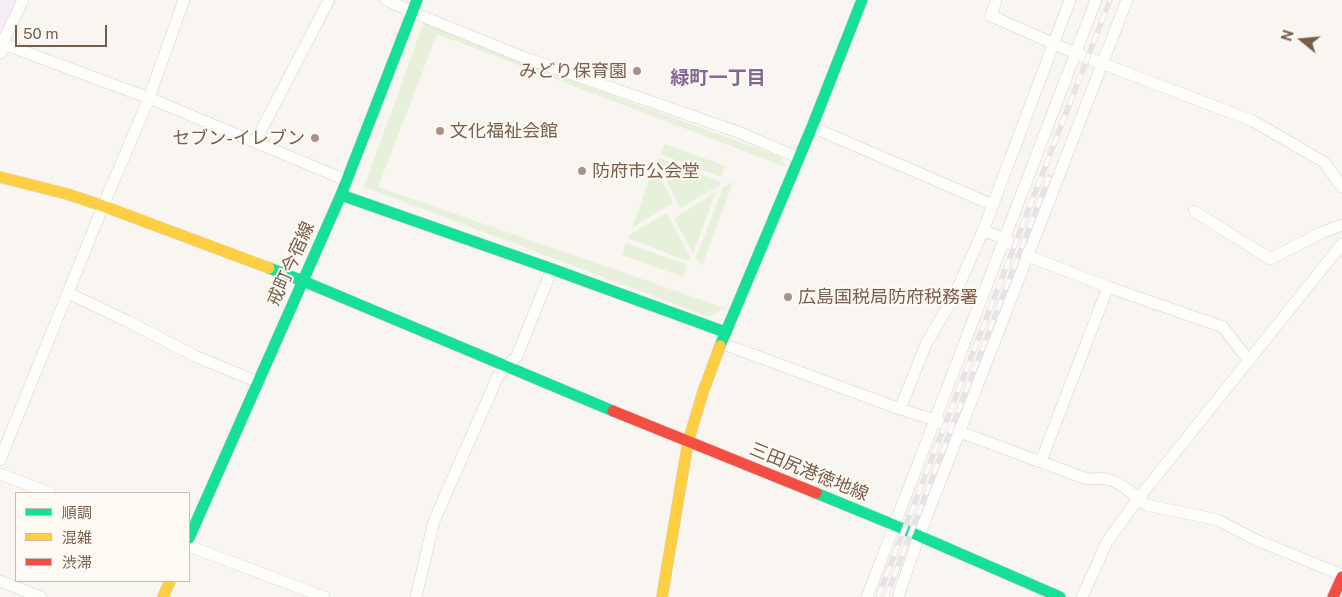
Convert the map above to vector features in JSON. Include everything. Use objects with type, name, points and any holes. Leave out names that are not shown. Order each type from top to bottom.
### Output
[{"type":"street","points":[[22,0],[4,39],[3,49],[149,98],[346,180]]},
{"type":"street","points":[[0,460],[149,98],[184,0]]},
{"type":"street","points":[[255,142],[330,0]]},
{"type":"street","points":[[386,0],[520,56],[738,132],[799,158]]},
{"type":"street","name":"戒町今宿線","points":[[190,536],[341,195],[417,0]]},
{"type":"street","points":[[662,597],[688,442],[703,392],[725,332],[812,127],[862,0]]},
{"type":"street","points":[[996,0],[991,16],[1075,53],[1253,121],[1324,162],[1342,187]]},
{"type":"street","points":[[900,410],[926,344],[954,296],[983,231],[1070,0]]},
{"type":"street","points":[[868,597],[1096,0]]},
{"type":"street","points":[[898,597],[919,536],[1127,0]]},
{"type":"street","points":[[812,127],[993,204]]},
{"type":"street","name":"三田尻港徳地線","points":[[0,177],[67,194],[103,206],[302,281],[688,442],[894,525],[1060,597]]},
{"type":"street","points":[[341,195],[725,332]]},
{"type":"street","points":[[1194,211],[1270,259],[1323,232],[1342,225]]},
{"type":"street","points":[[983,231],[1004,238],[1028,256],[1108,287],[1223,327],[1249,361]]},
{"type":"street","points":[[1082,597],[1107,542],[1138,499],[1342,244]]},
{"type":"street","points":[[416,597],[434,521],[498,376],[517,356],[552,269]]},
{"type":"street","points":[[1041,461],[1108,287]]},
{"type":"street","points":[[68,293],[196,356],[258,382]]},
{"type":"street","points":[[721,343],[900,410],[935,420],[960,432],[1088,479],[1107,479],[1121,485],[1147,504],[1218,520],[1254,539],[1342,576],[1334,597]]},
{"type":"street","points":[[0,474],[47,492]]},
{"type":"street","points":[[190,546],[324,597]]},
{"type":"street","points":[[0,581],[41,597]]},
{"type":"street","points":[[163,597],[170,582]]},
{"type":"shaded area","points":[[0,0],[16,0],[0,37]]},
{"type":"green space","points":[[424,22],[518,61],[781,157],[786,167],[437,34],[378,187],[725,308],[709,317],[364,187]]},
{"type":"green space","points":[[665,144],[725,166],[721,177],[660,154]]},
{"type":"green space","points":[[659,158],[721,182],[719,186],[680,208],[658,162]]},
{"type":"green space","points":[[653,169],[657,170],[673,203],[632,228]]},
{"type":"green space","points":[[733,182],[702,266],[696,258],[723,187]]},
{"type":"green space","points":[[716,192],[693,254],[674,218]]},
{"type":"green space","points":[[667,213],[690,258],[689,261],[629,239],[629,235]]},
{"type":"green space","points":[[626,243],[687,265],[683,277],[622,255]]},
{"type":"railway","points":[[878,597],[1110,0]]},
{"type":"railway","points":[[886,597],[1049,177]]},
{"type":"traffic: fast","points":[[190,536],[341,195],[417,0]]},
{"type":"traffic: fast","points":[[720,346],[812,127],[862,0]]},
{"type":"traffic: fast","points":[[341,195],[725,332]]},
{"type":"traffic: fast","points":[[269,268],[613,411]]},
{"type":"traffic: fast","points":[[816,493],[1060,597]]},
{"type":"traffic: slow","points":[[0,177],[67,194],[103,206],[269,268]]},
{"type":"traffic: slow","points":[[662,597],[688,442],[703,392],[720,346]]},
{"type":"traffic: slow","points":[[163,597],[170,582]]},
{"type":"traffic: jam","points":[[613,411],[816,493]]},
{"type":"traffic: jam","points":[[1333,597],[1342,577]]},
{"type":"place","name":"みどり保育園","points":[[637,71]]},
{"type":"place","name":"文化福祉会館","points":[[440,131]]},
{"type":"place","name":"セブン-イレブン","points":[[315,138]]},
{"type":"place","name":"防府市公会堂","points":[[582,171]]},
{"type":"place","name":"広島国税局防府税務署","points":[[788,297]]},
{"type":"district","name":"緑町一丁目","points":[[718,78]]}]
